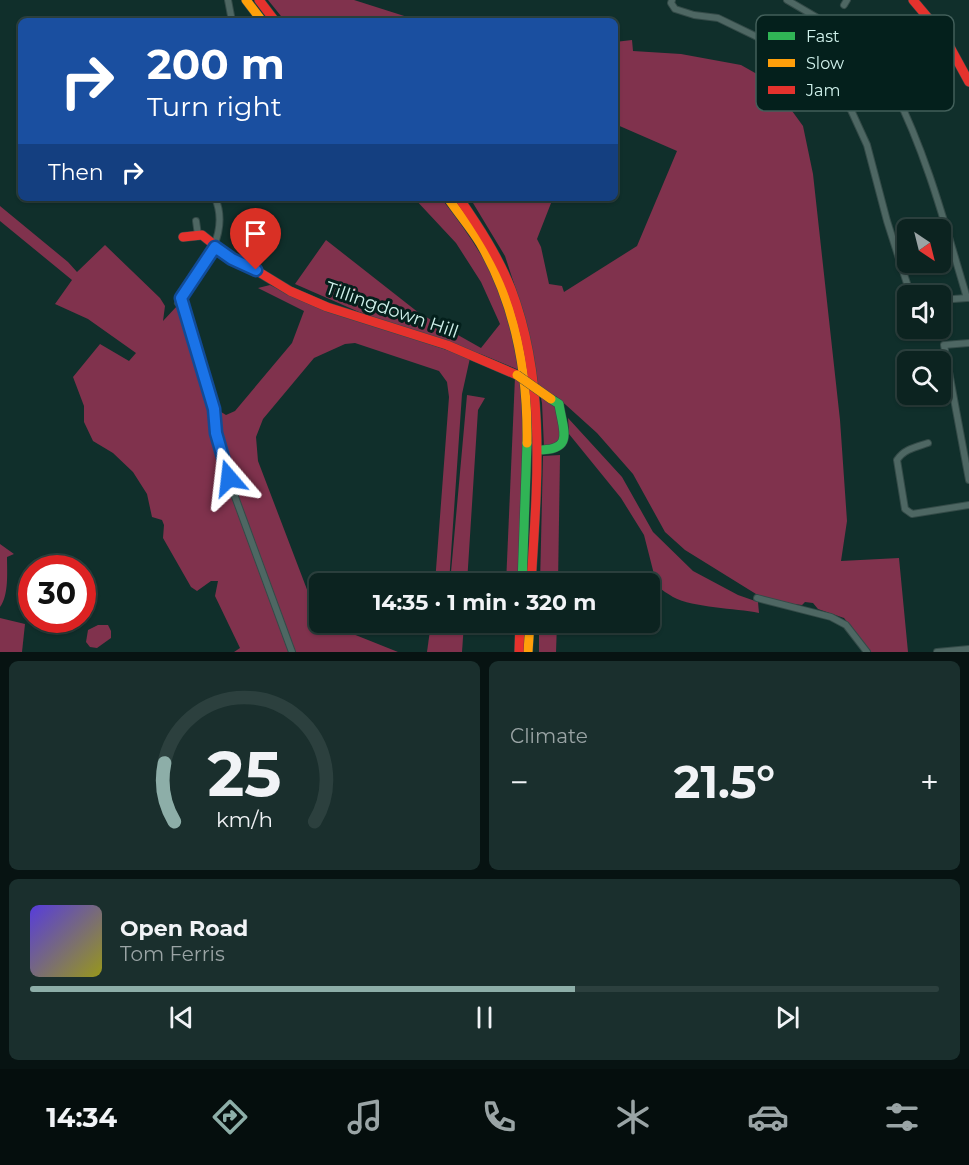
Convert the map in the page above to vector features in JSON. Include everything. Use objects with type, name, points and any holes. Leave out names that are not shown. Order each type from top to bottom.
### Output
[{"type":"main road","points":[[246,0],[260,18]]},
{"type":"main road","points":[[259,0],[273,18]]},
{"type":"main road","points":[[913,0],[926,15]]},
{"type":"main road","points":[[954,54],[969,82]]},
{"type":"main road","points":[[450,201],[485,252],[499,282],[515,326],[524,369],[528,397],[529,442],[523,573]]},
{"type":"main road","points":[[461,201],[496,255],[518,307],[526,338],[536,394],[538,450],[532,573]]},
{"type":"main road","points":[[183,237],[198,235]]},
{"type":"main road","name":"Tillingdown Hill","points":[[198,235],[202,235],[232,259],[256,270],[290,291],[327,307],[447,345],[517,375],[555,402],[565,435],[561,447],[557,450],[538,450]]},
{"type":"main road","points":[[519,652],[520,633]]},
{"type":"main road","points":[[528,652],[529,633]]},
{"type":"street","points":[[228,0],[231,18]]},
{"type":"street","points":[[672,0],[675,9],[694,15],[718,18],[756,37]]},
{"type":"street","points":[[787,0],[813,15]]},
{"type":"street","points":[[851,111],[867,145],[889,229],[907,285]]},
{"type":"street","points":[[904,111],[946,226],[968,298],[951,299]]},
{"type":"street","points":[[216,201],[220,220],[215,247],[179,301],[214,409],[216,433],[234,494],[292,652]]},
{"type":"street","points":[[196,221],[198,235]]},
{"type":"street","points":[[969,343],[944,345],[969,480]]},
{"type":"street","points":[[928,443],[909,449],[897,460],[905,509],[912,514],[969,505]]},
{"type":"street","points":[[757,597],[831,617],[846,625],[867,652]]},
{"type":"street","points":[[937,652],[969,649]]},
{"type":"shaded area","points":[[268,0],[354,0],[411,18],[283,18]]},
{"type":"shaded area","points":[[632,40],[633,51],[681,54],[741,65],[756,74],[756,111],[792,111],[803,126],[813,174],[840,420],[847,521],[841,561],[899,558],[908,652],[871,652],[844,618],[818,609],[813,603],[805,602],[802,605],[775,602],[756,594],[685,550],[665,532],[633,474],[597,433],[556,396],[561,406],[560,444],[544,447],[542,403],[524,314],[505,256],[472,201],[552,201],[537,239],[541,247],[549,284],[562,286],[564,292],[637,246],[677,151],[618,125],[618,42]]},
{"type":"shaded area","points":[[417,201],[443,201],[478,249],[500,291],[519,370],[483,355],[359,312],[295,284],[326,240],[419,313],[481,348],[500,324],[481,282],[456,243]]},
{"type":"shaded area","points":[[0,206],[77,272],[105,245],[160,298],[165,306],[163,321],[177,306],[213,407],[226,415],[235,411],[292,343],[304,311],[258,288],[270,285],[324,310],[470,358],[462,394],[450,573],[436,573],[449,397],[447,382],[439,371],[355,343],[345,344],[314,358],[263,419],[256,437],[258,461],[309,595],[309,633],[350,633],[398,652],[234,652],[240,648],[215,596],[218,581],[211,581],[197,591],[191,587],[163,538],[162,520],[152,517],[147,494],[133,472],[113,453],[93,441],[84,422],[84,406],[73,377],[100,344],[129,361],[136,353],[88,319],[55,304],[72,280],[0,221]]},
{"type":"shaded area","points":[[515,377],[522,386],[524,440],[518,573],[506,573]]},
{"type":"shaded area","points":[[467,395],[485,398],[478,410],[468,573],[451,573]]},
{"type":"shaded area","points":[[568,418],[622,477],[653,532],[693,571],[738,595],[758,602],[759,613],[682,601],[660,588],[660,573],[654,573],[644,535],[621,498],[569,434]]},
{"type":"shaded area","points":[[560,455],[558,573],[540,573],[543,456]]},
{"type":"shaded area","points":[[0,544],[14,554],[7,557],[6,590],[0,607]]},
{"type":"shaded area","points":[[0,618],[18,622],[18,633],[24,633],[22,652],[0,652]]},
{"type":"shaded area","points":[[108,625],[111,631],[111,638],[97,648],[90,647],[86,642],[88,633],[96,633],[96,626]]},
{"type":"shaded area","points":[[430,633],[463,633],[462,652],[427,652]]},
{"type":"shaded area","points":[[539,633],[557,633],[556,652],[539,652]]},
{"type":"traffic: fast","points":[[538,450],[557,447],[562,443],[564,437],[559,404],[551,399]]},
{"type":"traffic: fast","points":[[522,573],[527,443]]},
{"type":"traffic: slow","points":[[246,0],[260,18]]},
{"type":"traffic: slow","points":[[450,201],[480,243],[511,314],[522,365],[527,443]]},
{"type":"traffic: slow","points":[[517,375],[551,399]]},
{"type":"traffic: slow","points":[[528,652],[529,633]]},
{"type":"traffic: jam","points":[[259,0],[273,18]]},
{"type":"traffic: jam","points":[[913,0],[926,15]]},
{"type":"traffic: jam","points":[[954,54],[969,82]]},
{"type":"traffic: jam","points":[[461,201],[488,242],[506,277],[522,325],[530,361],[537,435],[532,573]]},
{"type":"traffic: jam","points":[[183,237],[202,235],[232,259],[249,266],[290,291],[327,307],[447,345],[517,375]]},
{"type":"traffic: jam","points":[[519,652],[520,633]]},
{"type":"route","points":[[229,478],[216,433],[214,409],[181,298],[215,247],[232,259],[256,270]]}]
